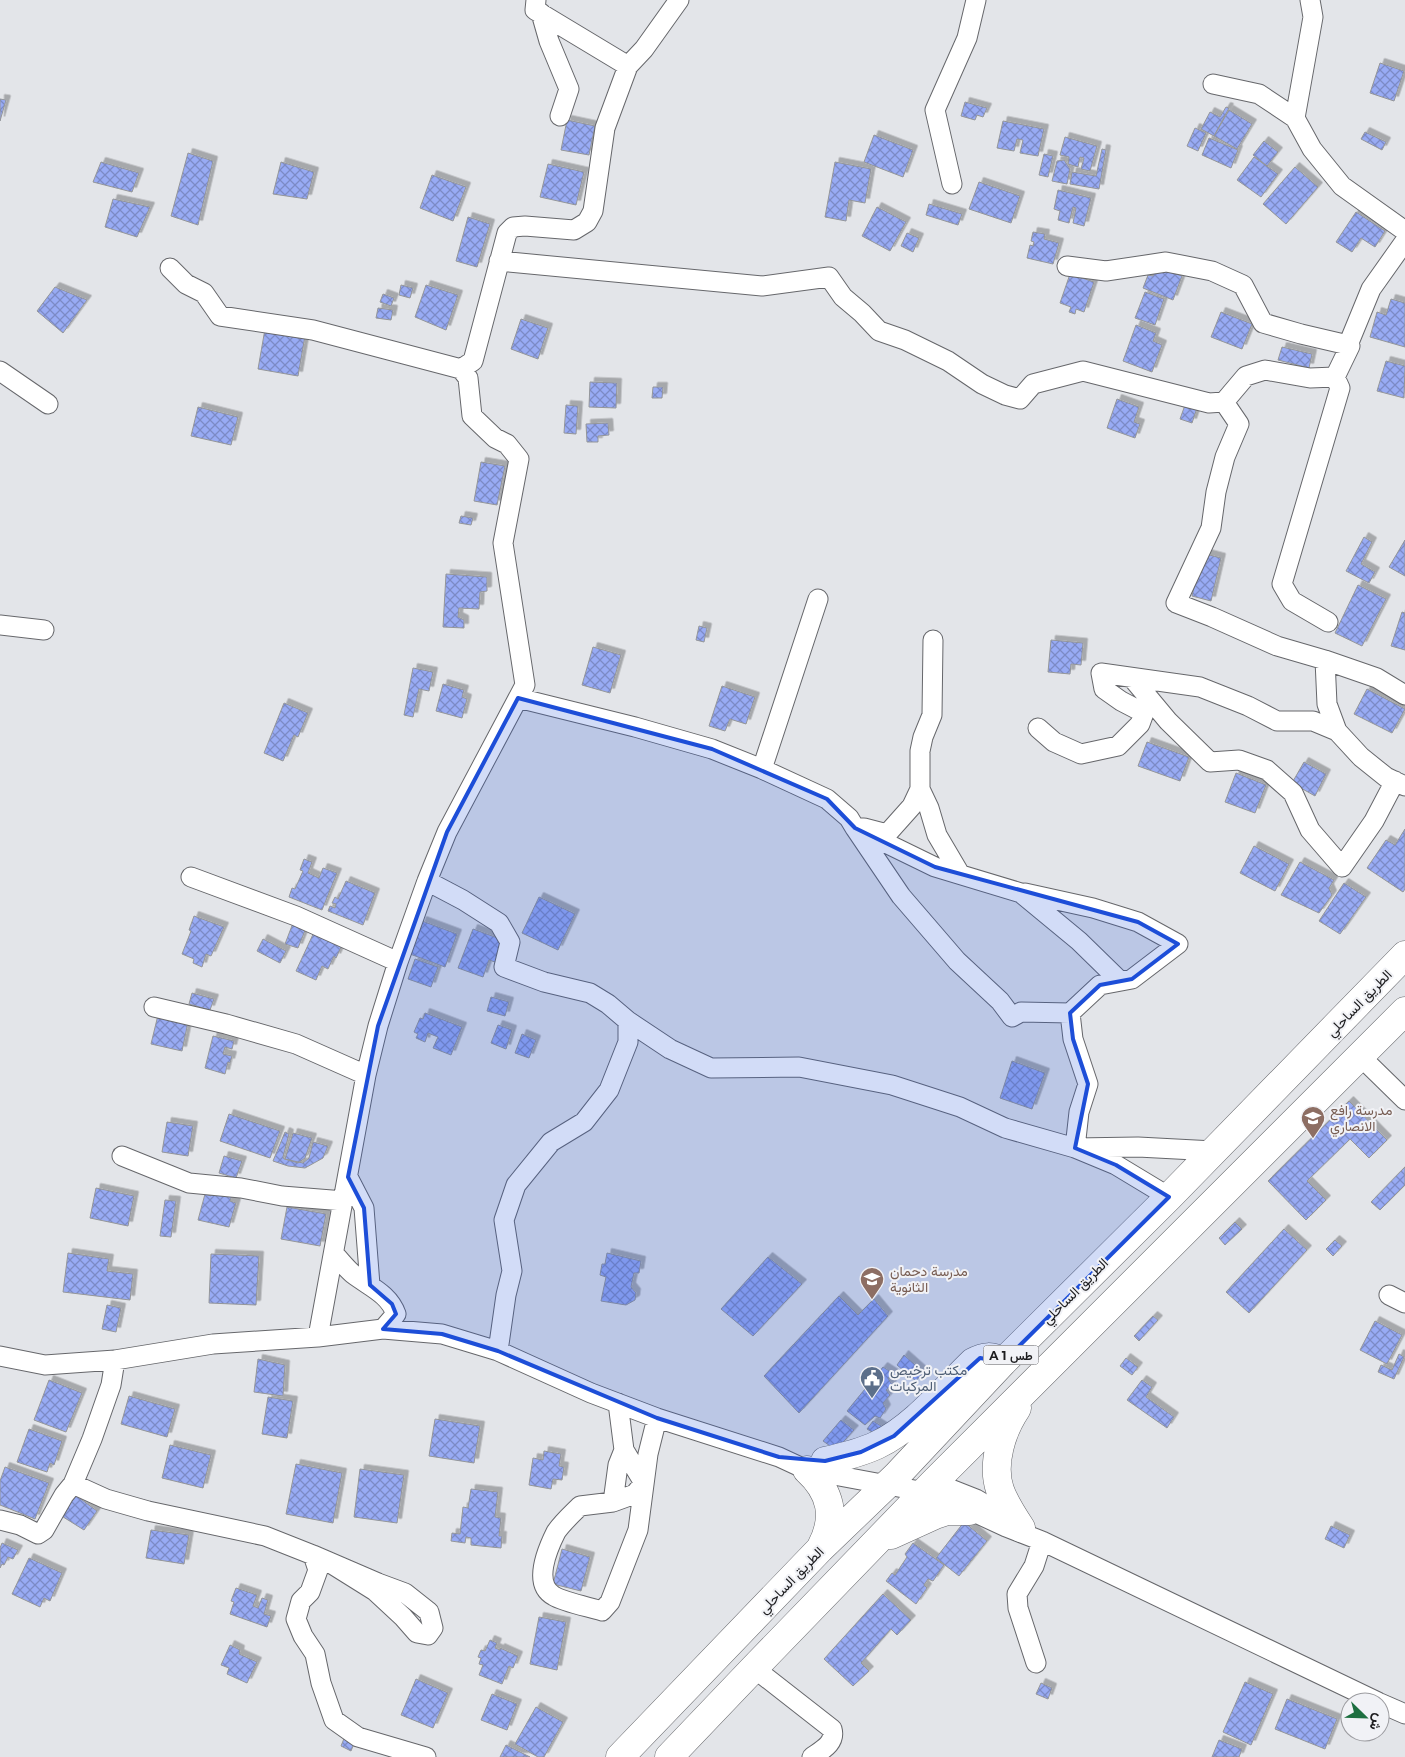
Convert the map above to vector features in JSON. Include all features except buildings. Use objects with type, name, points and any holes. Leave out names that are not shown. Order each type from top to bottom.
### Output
[{"type":"highway","name":"الطريق الساحلي","points":[[620,1757],[820,1549],[891,1480],[1003,1362],[1169,1197],[1405,955]]},
{"type":"highway","name":"A 1 طس","points":[[670,1757],[930,1487],[1405,1011]]},
{"type":"highway","points":[[820,1549],[830,1526],[830,1513],[828,1500],[820,1484],[816,1465],[861,1452],[894,1436],[909,1425],[973,1362],[980,1358],[988,1356],[1003,1362]]},
{"type":"highway","points":[[1032,1386],[1014,1413],[1007,1428],[998,1459],[997,1475],[1000,1489],[1032,1535]]},
{"type":"highway","points":[[876,1542],[935,1515],[947,1511],[969,1511]]},
{"type":"street","points":[[461,369],[473,361],[498,261],[507,233],[513,227],[525,226],[574,230],[586,222],[593,211],[605,128],[628,66],[644,49],[680,0]]},
{"type":"street","points":[[952,184],[935,110],[966,38],[976,0]]},
{"type":"street","points":[[1295,118],[1313,17],[1310,0]]},
{"type":"street","points":[[538,7],[628,66]]},
{"type":"street","points":[[538,7],[548,41],[569,89],[560,116]]},
{"type":"street","points":[[1213,84],[1259,94],[1295,118],[1312,149],[1342,186],[1405,231]]},
{"type":"street","points":[[1335,377],[1350,346],[1348,345],[1371,289],[1405,241]]},
{"type":"street","points":[[498,261],[762,286],[828,277],[843,297],[879,331],[905,340],[948,361],[982,384],[1005,395],[1020,399],[1033,384],[1083,371],[1208,404],[1224,402],[1246,376],[1265,370],[1310,378],[1335,377]]},
{"type":"street","points":[[1067,266],[1106,271],[1166,262],[1212,271],[1243,285],[1263,323],[1348,345]]},
{"type":"street","points":[[170,268],[186,284],[204,293],[220,316],[313,330],[461,369],[468,378],[472,416],[495,438],[507,444],[519,459],[503,543],[525,685],[447,832],[398,962],[378,1026],[366,1075],[318,1337]]},
{"type":"street","points":[[0,371],[48,404]]},
{"type":"street","points":[[1328,622],[1292,602],[1282,584],[1340,388],[1335,377]]},
{"type":"street","points":[[1224,402],[1239,424],[1225,457],[1216,492],[1210,528],[1176,603],[1277,646],[1377,678],[1405,695]]},
{"type":"street","points":[[762,769],[818,600]]},
{"type":"street","points":[[0,625],[44,630]]},
{"type":"street","points":[[855,828],[864,828],[886,834],[912,806],[920,789],[920,751],[932,715],[933,640]]},
{"type":"street","points":[[1325,660],[1327,704],[1337,731],[1361,756],[1386,777],[1400,783],[1342,867],[1310,830],[1293,793],[1267,770],[1239,760],[1210,762],[1168,721],[1147,706],[1121,702],[1104,689],[1101,673],[1200,687],[1248,706],[1277,721],[1313,721],[1337,731]]},
{"type":"street","points":[[1038,728],[1054,742],[1081,754],[1118,746],[1140,724],[1147,706],[1133,679]]},
{"type":"street","points":[[518,698],[634,726],[712,749],[762,769],[827,799],[850,818],[855,828],[901,896],[957,961],[1000,1000],[1012,1017],[1021,1012],[1070,1013],[1100,985],[1132,979],[1178,944],[1138,922],[1093,908],[1021,893],[935,867],[855,828]]},
{"type":"street","points":[[920,789],[929,808],[937,835],[960,874]]},
{"type":"street","points":[[191,877],[296,916],[398,962]]},
{"type":"street","points":[[427,881],[500,922],[510,942],[504,967],[544,982],[590,993],[670,1049],[711,1068],[799,1067],[892,1086],[960,1107],[1005,1128],[1075,1148],[1116,1165],[1169,1197]]},
{"type":"street","points":[[1021,893],[1079,940],[1120,981]]},
{"type":"street","points":[[154,1007],[226,1024],[296,1044],[366,1075]]},
{"type":"street","points":[[1070,1013],[1073,1039],[1088,1084],[1079,1112],[1075,1148]]},
{"type":"street","points":[[498,1351],[506,1295],[512,1271],[504,1220],[516,1185],[551,1142],[584,1122],[609,1090],[628,1042],[628,1021]]},
{"type":"street","points":[[1360,1055],[1405,1100]]},
{"type":"street","points":[[1075,1148],[1138,1147],[1214,1151]]},
{"type":"street","points":[[122,1156],[189,1183],[241,1188],[282,1196],[344,1201]]},
{"type":"street","points":[[348,1177],[364,1208],[370,1285]]},
{"type":"street","points":[[334,1254],[353,1274],[380,1292],[392,1304],[396,1314],[384,1329]]},
{"type":"street","points":[[0,1356],[45,1365],[115,1360],[213,1344],[318,1337],[384,1329],[442,1334],[498,1351],[591,1393],[657,1418],[779,1457],[976,1498],[1032,1535]]},
{"type":"street","points":[[0,1520],[20,1524],[38,1534],[44,1530],[64,1495],[73,1484],[92,1439],[111,1385],[115,1360]]},
{"type":"street","points":[[618,1403],[624,1450],[644,1484]]},
{"type":"street","points":[[644,1484],[635,1494],[613,1502],[580,1506],[557,1531],[545,1556],[543,1578],[547,1589],[553,1596],[602,1612],[610,1602],[638,1530],[648,1454],[657,1418]]},
{"type":"street","points":[[613,1502],[618,1465],[624,1450]]},
{"type":"street","points":[[73,1484],[106,1499],[148,1511],[265,1536],[320,1558],[378,1583],[405,1593],[429,1612],[433,1628],[428,1635],[417,1633],[404,1617],[374,1591],[320,1558]]},
{"type":"street","points":[[930,1487],[948,1500],[969,1511],[1032,1535],[1358,1692]]},
{"type":"street","points":[[1032,1535],[1034,1566],[1017,1594],[1018,1608],[1036,1663]]},
{"type":"street","points":[[320,1558],[310,1592],[301,1601],[296,1619],[303,1636],[315,1654],[321,1683],[334,1720],[358,1737],[426,1757]]},
{"type":"street","points":[[754,1668],[832,1729],[831,1741],[812,1757]]},
{"type":"street","points":[[1390,1707],[1405,1714]]},
{"type":"highlighted area","points":[[518,698],[712,749],[827,799],[855,828],[935,867],[1138,922],[1178,944],[1132,979],[1100,985],[1070,1013],[1073,1039],[1088,1084],[1075,1148],[1116,1165],[1169,1197],[1003,1362],[980,1358],[894,1436],[861,1452],[825,1461],[779,1457],[657,1418],[498,1351],[442,1334],[383,1329],[396,1314],[392,1304],[370,1285],[364,1208],[348,1177],[378,1026],[447,832]]},
{"type":"place","name":"مدرسة رافع الانصاري","points":[[1313,1139]]},
{"type":"place","name":"مدرسة دحمان الثانوية","points":[[872,1300]]},
{"type":"place","name":"مكتب ترخيص المركبات","points":[[872,1399]]}]
